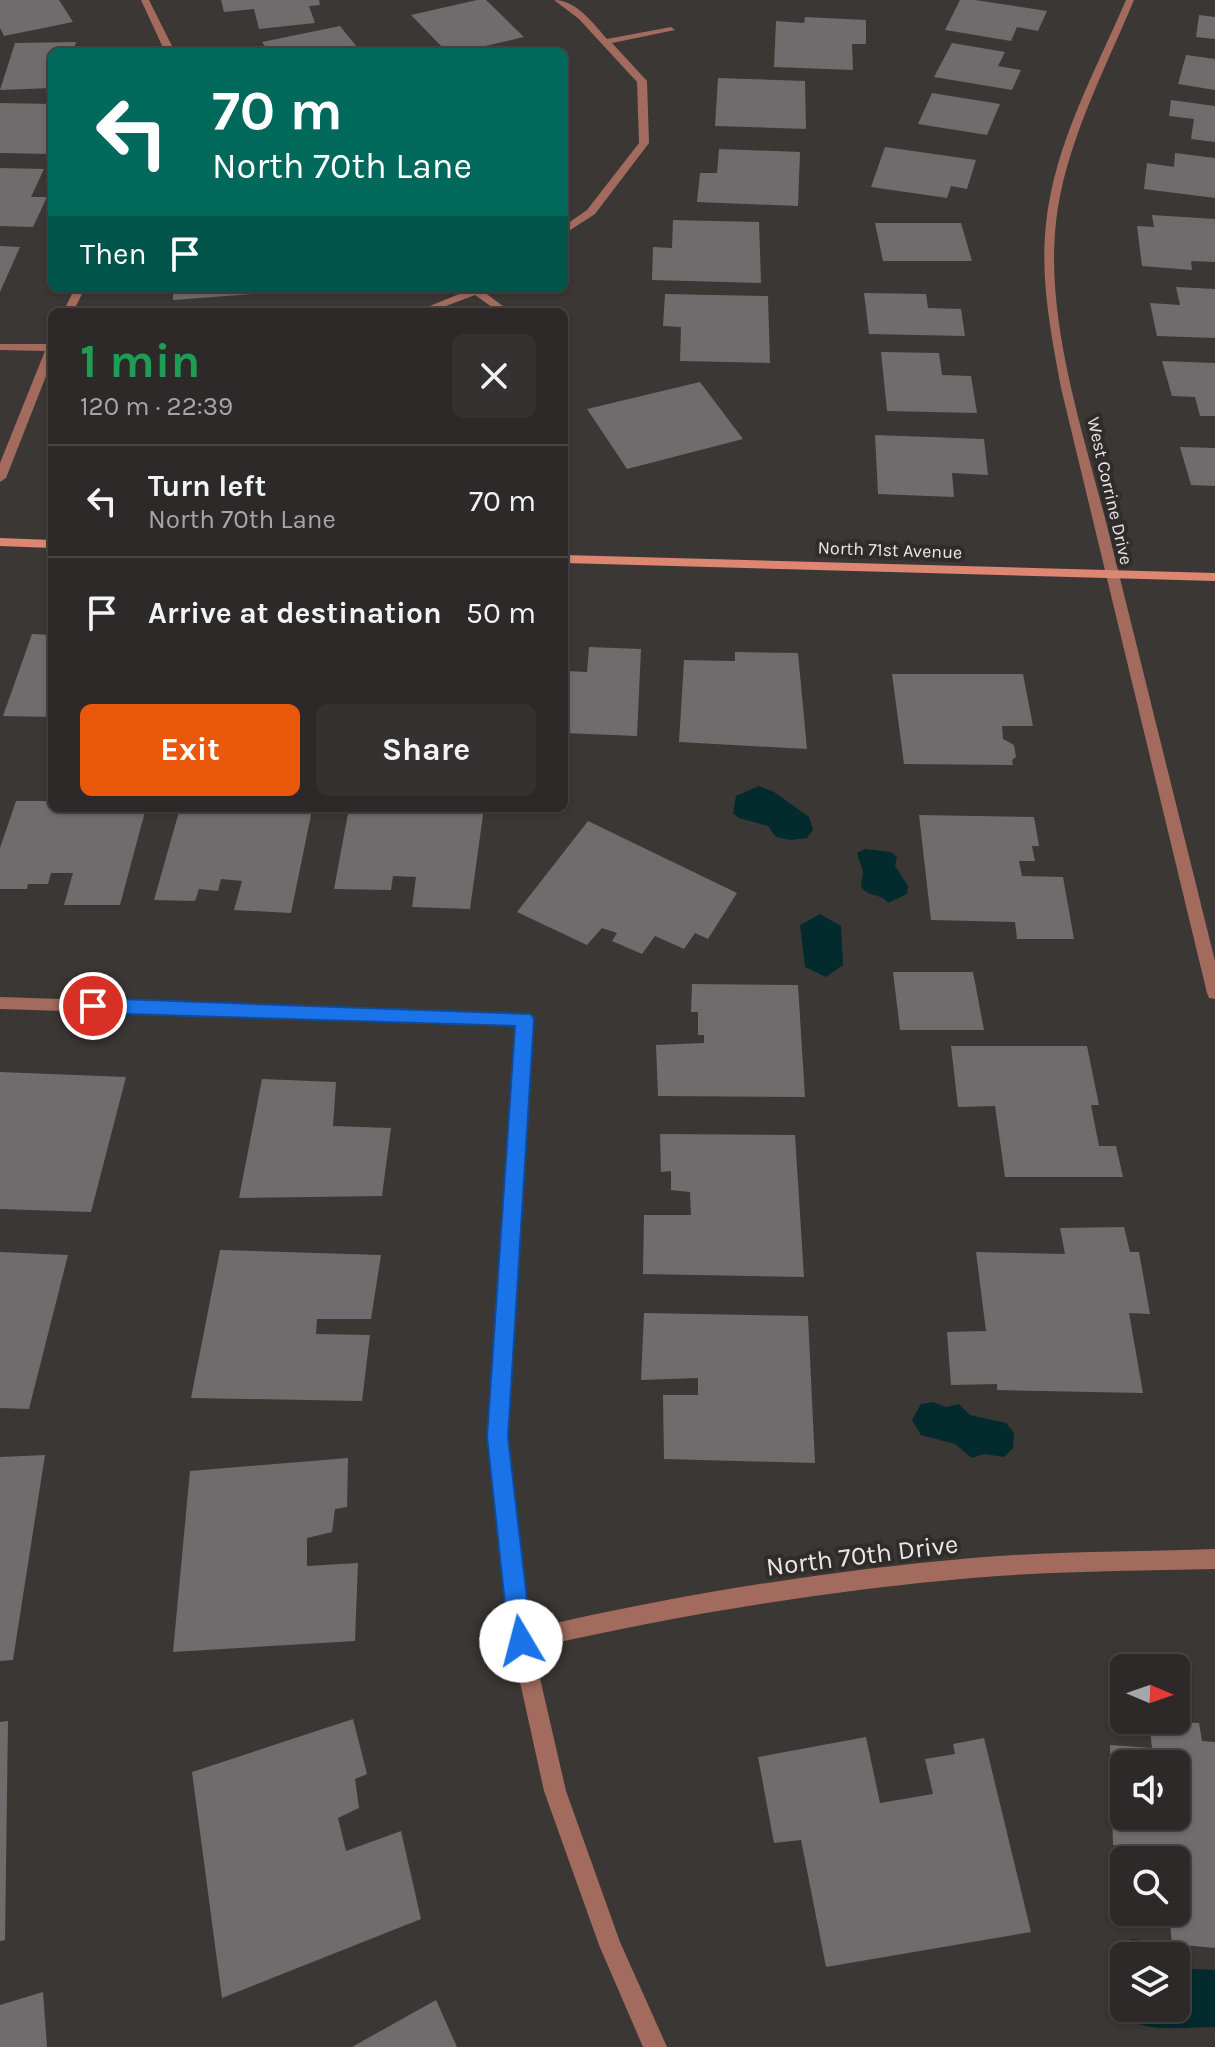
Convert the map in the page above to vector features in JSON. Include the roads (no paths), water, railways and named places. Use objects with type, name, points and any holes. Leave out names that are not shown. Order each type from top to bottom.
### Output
[{"type":"street","points":[[145,0],[168,48]]},
{"type":"street","points":[[558,0],[582,17],[642,81],[644,143],[591,212],[568,228]]},
{"type":"street","name":"West Corrine Drive","points":[[1130,0],[1071,143],[1051,223],[1050,277],[1057,343],[1215,993]]},
{"type":"street","points":[[604,42],[671,30]]},
{"type":"street","points":[[431,308],[475,292]]},
{"type":"street","points":[[483,292],[501,308]]},
{"type":"street","points":[[0,347],[48,348]]},
{"type":"street","points":[[0,478],[48,358]]},
{"type":"street","points":[[0,542],[48,544]]},
{"type":"street","name":"North 71st Avenue","points":[[568,559],[1215,577]]},
{"type":"street","points":[[0,1003],[525,1019],[497,1437],[521,1641],[555,1791],[610,1945],[655,2047]]},
{"type":"street","name":"North 70th Drive","points":[[521,1641],[617,1618],[736,1597],[960,1569],[1215,1559]]},
{"type":"water","points":[[759,786],[774,792],[809,817],[813,830],[807,838],[791,840],[776,837],[768,826],[739,818],[733,813],[736,796]]},
{"type":"water","points":[[865,849],[891,852],[897,857],[895,866],[908,886],[907,894],[888,903],[861,887],[863,872],[857,853]]},
{"type":"water","points":[[820,914],[841,926],[843,965],[826,977],[805,967],[800,925]]},
{"type":"water","points":[[933,1402],[946,1407],[959,1404],[970,1415],[1006,1423],[1014,1433],[1013,1448],[1004,1457],[984,1454],[972,1458],[955,1444],[921,1435],[912,1420],[921,1404]]},
{"type":"water","points":[[1132,1939],[1161,1942],[1126,1942]]},
{"type":"water","points":[[1110,1960],[1110,1992],[1108,1982]]},
{"type":"water","points":[[1190,1969],[1215,1970],[1215,2027],[1165,2028],[1135,2022],[1190,2022]]}]
